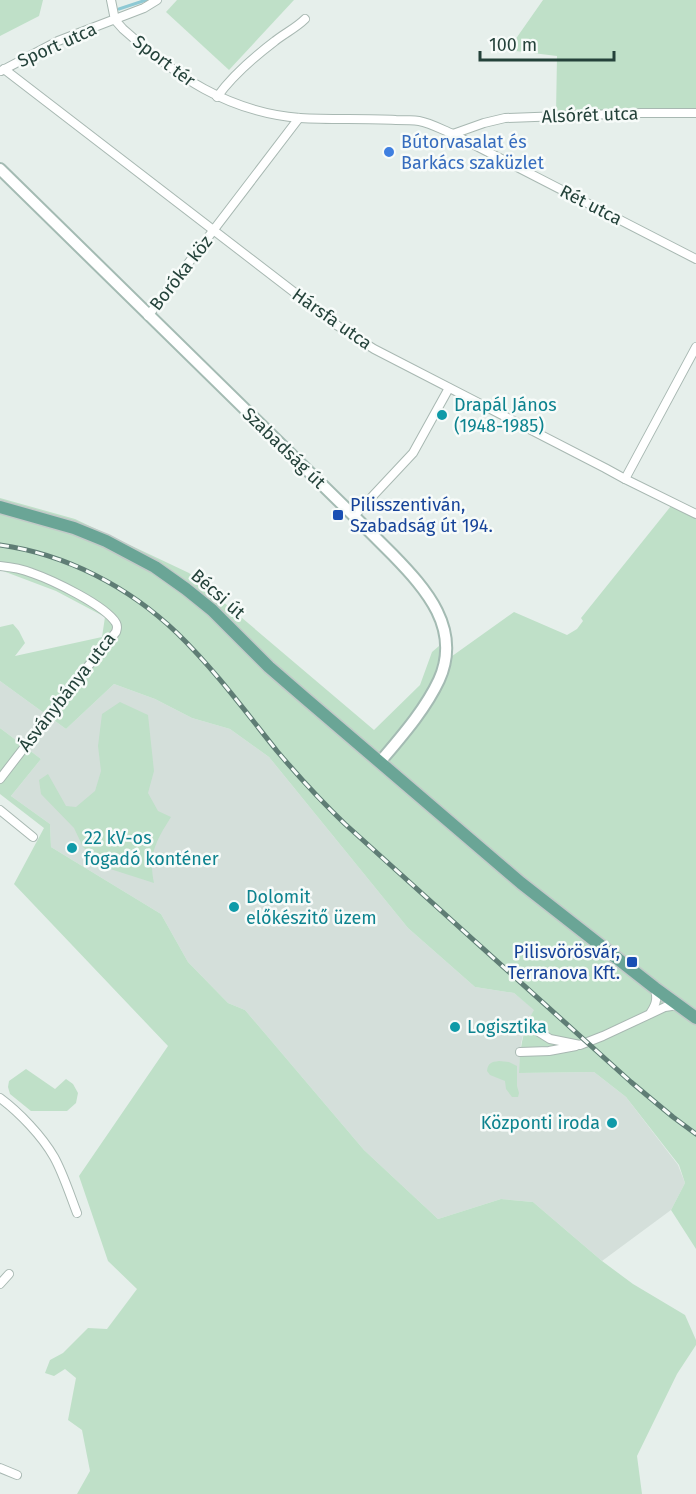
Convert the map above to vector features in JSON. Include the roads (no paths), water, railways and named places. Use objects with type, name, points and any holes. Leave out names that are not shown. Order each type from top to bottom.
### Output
[{"type":"main road","name":"Szabadság út","points":[[0,169],[354,516],[410,573],[436,608],[443,628],[446,647],[440,678],[426,704],[380,762]]},
{"type":"main road","name":"Bécsi út","points":[[0,507],[74,528],[106,541],[155,567],[186,589],[212,610],[269,667],[521,883],[696,1018]]},
{"type":"street","points":[[111,0],[115,20]]},
{"type":"street","name":"Sport utca","points":[[2,70],[58,41],[144,8],[157,0]]},
{"type":"street","points":[[217,97],[244,68],[305,19]]},
{"type":"street","name":"Sport tér","points":[[115,20],[136,41],[186,79],[217,97],[242,107]]},
{"type":"street","name":"Hársfa utca","points":[[2,70],[355,338],[696,514]]},
{"type":"street","name":"Rét utca","points":[[242,107],[299,118],[421,121],[453,134],[696,259]]},
{"type":"street","name":"Alsórét utca","points":[[453,134],[505,118],[696,113]]},
{"type":"street","name":"Boróka köz","points":[[148,316],[299,118]]},
{"type":"street","points":[[625,479],[696,347]]},
{"type":"street","points":[[354,516],[413,453],[449,388]]},
{"type":"street","name":"Ásványbánya utca","points":[[0,566],[31,572],[71,591],[104,610],[117,624],[116,632],[0,779]]},
{"type":"street","points":[[0,810],[33,837]]},
{"type":"street","points":[[650,1013],[657,999],[655,988]]},
{"type":"street","points":[[520,1052],[549,1051],[580,1045],[650,1013],[678,1005]]},
{"type":"street","points":[[526,1024],[550,1039],[580,1045]]},
{"type":"street","points":[[0,1098],[15,1110],[44,1142],[54,1157],[77,1213]]},
{"type":"street","points":[[0,1284],[9,1275]]},
{"type":"street","points":[[0,1468],[17,1475]]},
{"type":"waterway","points":[[119,9],[146,0]]},
{"type":"railway","points":[[0,545],[49,556],[95,575],[117,587],[158,616],[204,661],[285,761],[345,824],[631,1082],[696,1134]]},
{"type":"place","name":"Bútorvasalat és Barkács szaküzlet","points":[[389,152]]},
{"type":"place","name":"Drapál János (1948-1985)","points":[[442,415]]},
{"type":"place","name":"Pilisszentiván, Szabadság út 194.","points":[[338,515]]},
{"type":"place","name":"22 kV-os fogadó konténer","points":[[72,848]]},
{"type":"place","name":"Dolomit előkészitő üzem","points":[[234,907]]},
{"type":"place","name":"Pilisvörösvár, Terranova Kft.","points":[[632,962]]},
{"type":"place","name":"Logisztika","points":[[455,1027]]},
{"type":"place","name":"Központi iroda","points":[[612,1123]]}]
